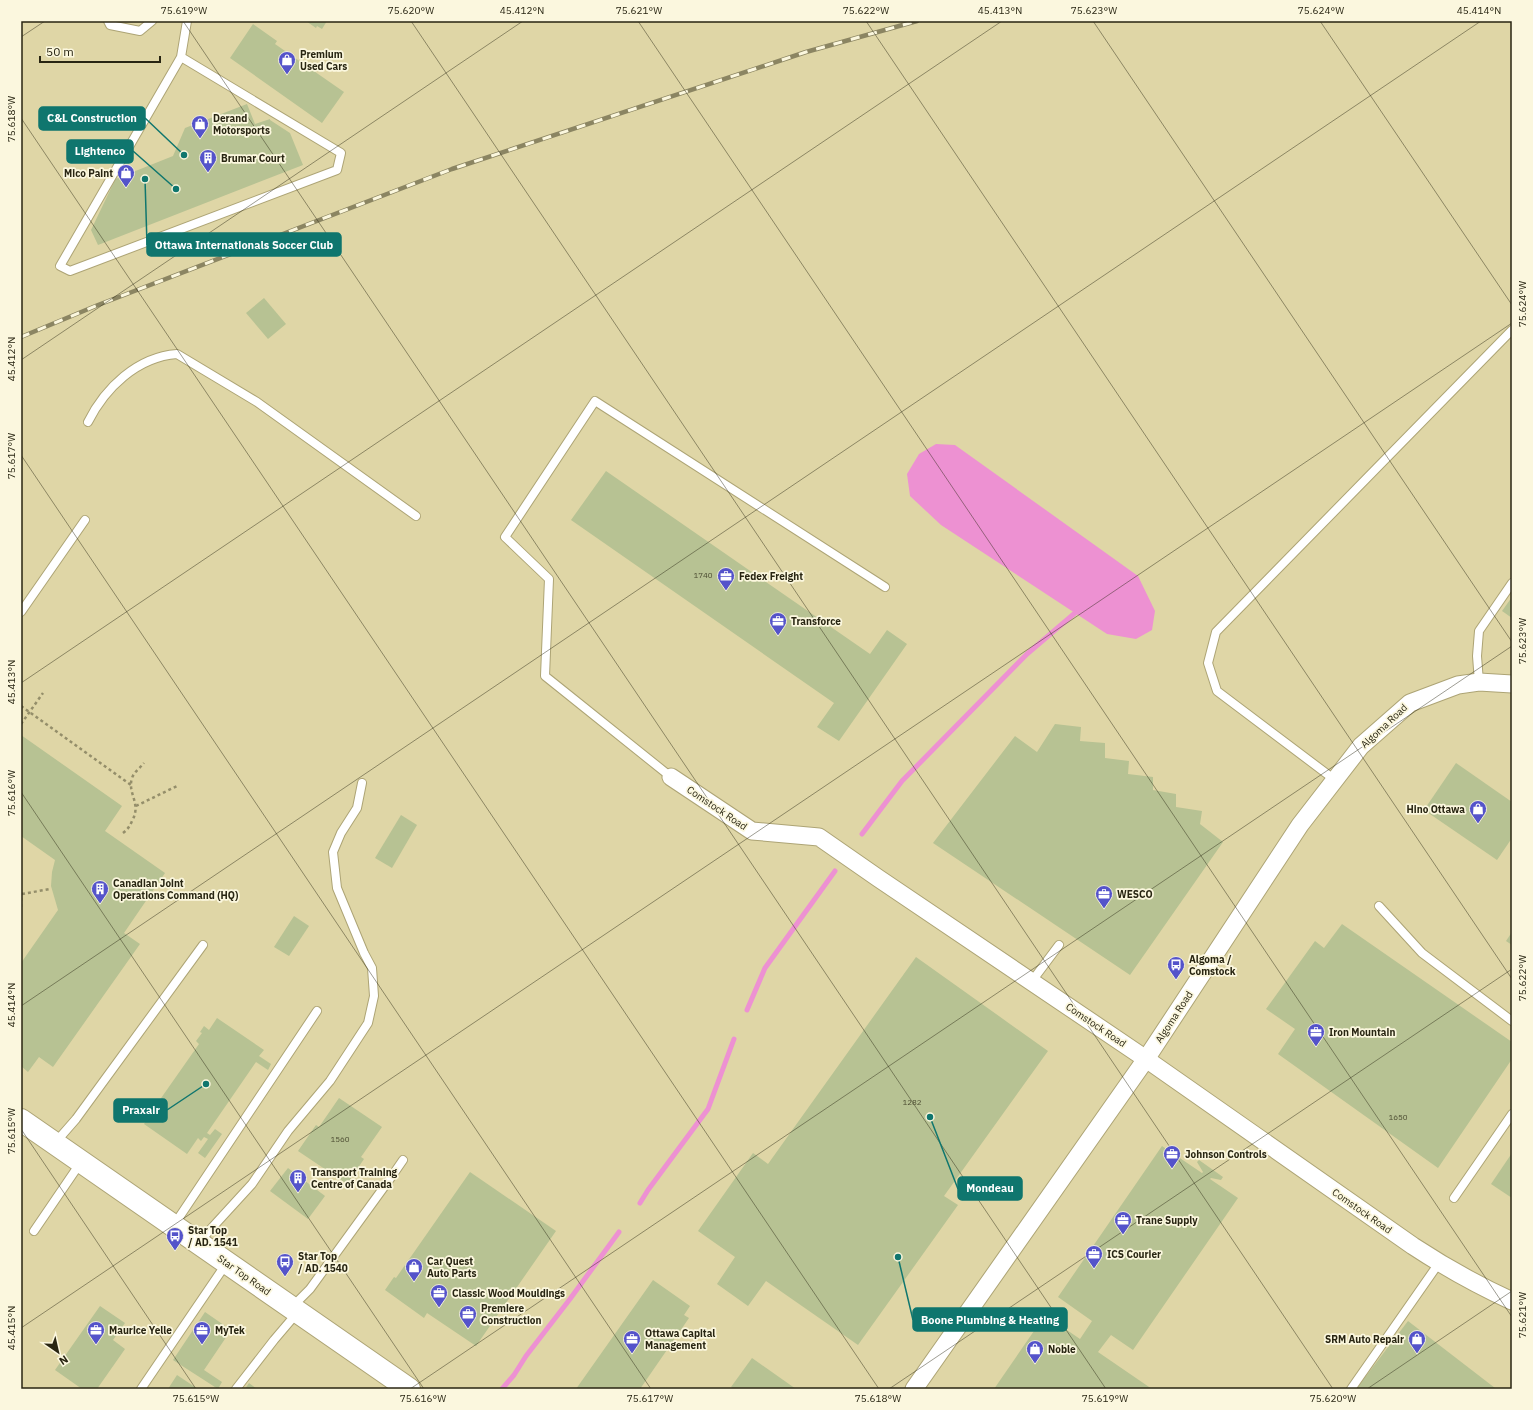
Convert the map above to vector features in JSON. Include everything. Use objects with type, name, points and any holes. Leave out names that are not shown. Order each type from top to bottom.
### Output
[{"type":"street","name":"Algoma Road","points":[[914,1389],[1146,1059],[1300,824],[1361,746],[1410,703],[1458,685],[1479,682],[1512,684]]},
{"type":"street","name":"Comstock Road","points":[[671,777],[752,831],[819,837],[1146,1059],[1372,1219],[1439,1263],[1490,1291],[1512,1301]]},
{"type":"street","name":"Star Top Road","points":[[21,1120],[409,1389]]},
{"type":"lane","points":[[108,21],[110,25],[140,31],[152,21]]},
{"type":"lane","points":[[181,57],[341,153],[337,170],[70,271],[60,266],[181,57],[187,21]]},
{"type":"lane","points":[[1335,780],[1217,691],[1208,663],[1216,632],[1512,330]]},
{"type":"lane","points":[[88,422],[105,395],[116,382],[146,362],[164,355],[177,354],[257,402],[416,516]]},
{"type":"lane","points":[[671,777],[545,676],[549,580],[505,537],[594,401],[885,587]]},
{"type":"lane","points":[[21,612],[85,520]]},
{"type":"lane","points":[[1479,682],[1477,656],[1479,631],[1512,583]]},
{"type":"lane","points":[[198,1244],[252,1184],[288,1131],[330,1081],[368,1023],[374,996],[372,968],[364,953],[337,888],[334,852],[341,833],[357,808],[362,783]]},
{"type":"lane","points":[[1379,906],[1422,953],[1512,1021]]},
{"type":"lane","points":[[54,1143],[76,1119],[203,945]]},
{"type":"lane","points":[[1032,981],[1058,945]]},
{"type":"lane","points":[[173,1226],[317,1011]]},
{"type":"lane","points":[[1454,1198],[1512,1114]]},
{"type":"lane","points":[[236,1389],[274,1340],[294,1310],[403,1160]]},
{"type":"lane","points":[[34,1231],[81,1162]]},
{"type":"lane","points":[[141,1389],[227,1262]]},
{"type":"lane","points":[[1352,1389],[1439,1263]]},
{"type":"path","points":[[21,724],[43,694]]},
{"type":"path","points":[[21,706],[131,785]]},
{"type":"path","points":[[123,833],[128,828],[136,814],[136,806],[131,785],[132,777],[144,763]]},
{"type":"path","points":[[136,806],[177,786]]},
{"type":"path","points":[[21,909],[21,893],[50,889]]},
{"type":"shaded area","points":[[936,444],[955,445],[1138,576],[1155,611],[1152,630],[1136,639],[1107,634],[941,525],[910,496],[907,474],[919,454]]},
{"type":"building","points":[[306,21],[327,21],[322,29],[317,26],[316,28]]},
{"type":"building","name":"Premium Used Cars","points":[[253,24],[277,41],[275,44],[344,92],[322,123],[230,58]]},
{"type":"building","name":"Brumar Court","points":[[247,104],[255,124],[270,119],[290,133],[303,165],[98,245],[91,230],[114,182],[113,180],[173,156],[185,128]]},
{"type":"building","points":[[264,298],[286,324],[268,339],[246,313]]},
{"type":"building","points":[[606,471],[870,654],[887,630],[907,644],[839,741],[817,727],[834,703],[571,520]]},
{"type":"building","points":[[1512,597],[1512,618],[1502,611]]},
{"type":"building","name":"WESCO","points":[[1055,724],[1081,727],[1080,741],[1105,743],[1105,758],[1129,761],[1128,774],[1153,777],[1153,790],[1176,794],[1176,807],[1202,811],[1200,824],[1223,842],[1130,975],[933,843],[1015,736],[1037,752]]},
{"type":"building","name":"Canadian Joint Operations Command (HQ)","points":[[21,735],[122,806],[105,831],[165,873],[124,933],[140,944],[53,1067],[39,1057],[28,1072],[21,1066],[21,963],[58,910],[51,886],[55,860],[21,836]]},
{"type":"building","name":"Hino Ottawa","points":[[1456,763],[1512,802],[1512,838],[1497,860],[1424,810]]},
{"type":"building","points":[[401,815],[417,825],[392,868],[375,858]]},
{"type":"building","points":[[294,916],[309,926],[289,956],[274,947]]},
{"type":"building","points":[[1342,924],[1512,1042],[1512,1059],[1438,1168],[1278,1054],[1295,1029],[1266,1009],[1315,941],[1324,948]]},
{"type":"building","points":[[1512,932],[1512,945],[1506,941]]},
{"type":"building","points":[[916,957],[1048,1051],[944,1196],[958,1205],[858,1345],[766,1281],[748,1306],[717,1284],[735,1257],[698,1231],[753,1153],[768,1164]]},
{"type":"building","points":[[217,1018],[264,1050],[259,1056],[271,1064],[268,1070],[256,1062],[207,1133],[210,1135],[215,1129],[222,1134],[205,1158],[198,1153],[208,1139],[204,1137],[201,1141],[198,1138],[187,1154],[144,1124],[155,1107],[152,1105],[156,1099],[159,1101],[199,1044],[196,1041],[202,1033],[200,1032],[204,1026],[209,1030]]},
{"type":"building","points":[[339,1098],[382,1127],[361,1157],[364,1159],[347,1184],[298,1151],[316,1125],[319,1127]]},
{"type":"building","points":[[1162,1146],[1202,1173],[1203,1172],[1197,1162],[1199,1160],[1223,1177],[1221,1180],[1210,1179],[1238,1198],[1133,1350],[1111,1335],[1098,1352],[1152,1389],[994,1389],[1045,1315],[1080,1339],[1092,1321],[1058,1297]]},
{"type":"building","points":[[1512,1153],[1512,1198],[1491,1184]]},
{"type":"building","name":"Transport Training Centre of Canada","points":[[288,1168],[325,1196],[308,1219],[270,1191]]},
{"type":"building","points":[[470,1172],[556,1231],[476,1346],[427,1313],[424,1318],[385,1290],[394,1277],[396,1278]]},
{"type":"building","name":"Ottawa Capital Management","points":[[653,1280],[690,1306],[684,1315],[689,1318],[640,1389],[576,1389]]},
{"type":"building","name":"Maurice Yelle","points":[[100,1306],[125,1323],[113,1340],[125,1349],[97,1389],[82,1389],[55,1370]]},
{"type":"building","name":"MyTek","points":[[205,1312],[231,1330],[204,1370],[222,1382],[218,1389],[173,1360]]},
{"type":"building","name":"SRM Auto Repair","points":[[1408,1321],[1495,1388],[1356,1389]]},
{"type":"building","points":[[752,1358],[796,1389],[734,1389],[731,1387]]},
{"type":"building","points":[[177,1375],[198,1389],[168,1389]]},
{"type":"building","points":[[249,1383],[257,1389],[245,1389]]},
{"type":"waterway","points":[[862,834],[902,781],[1027,654],[1075,613]]},
{"type":"waterway","points":[[747,1010],[765,968],[835,871]]},
{"type":"waterway","points":[[640,1203],[708,1109],[734,1039]]},
{"type":"waterway","points":[[502,1389],[514,1375],[526,1356],[619,1232]]},
{"type":"railway","points":[[21,337],[98,305],[452,169],[806,52],[917,21]]},
{"type":"place","name":"Premium Used Cars","points":[[287,75]]},
{"type":"place","name":"Derand Motorsports","points":[[200,139]]},
{"type":"place","name":"C&L Construction","points":[[184,155]]},
{"type":"place","name":"Brumar Court","points":[[208,173]]},
{"type":"place","name":"Ottawa Internationals Soccer Club","points":[[145,179]]},
{"type":"place","name":"Mico Paint","points":[[126,188]]},
{"type":"place","name":"Lightenco","points":[[176,189]]},
{"type":"place","name":"Fedex Freight","points":[[726,591]]},
{"type":"place","name":"Transforce","points":[[778,636]]},
{"type":"place","name":"Hino Ottawa","points":[[1478,824]]},
{"type":"place","name":"Canadian Joint Operations Command (HQ)","points":[[100,904]]},
{"type":"place","name":"WESCO","points":[[1104,909]]},
{"type":"place","name":"Algoma / Comstock","points":[[1176,980]]},
{"type":"place","name":"Iron Mountain","points":[[1316,1047]]},
{"type":"place","name":"Praxair","points":[[206,1084]]},
{"type":"place","name":"Mondeau","points":[[930,1117]]},
{"type":"place","name":"Johnson Controls","points":[[1172,1169]]},
{"type":"place","name":"Transport Training Centre of Canada","points":[[298,1193]]},
{"type":"place","name":"Trane Supply","points":[[1123,1235]]},
{"type":"place","name":"Star Top / AD. 1541","points":[[175,1251]]},
{"type":"place","name":"Boone Plumbing & Heating","points":[[898,1257]]},
{"type":"place","name":"ICS Courier","points":[[1094,1269]]},
{"type":"place","name":"Star Top / AD. 1540","points":[[285,1277]]},
{"type":"place","name":"Car Quest Auto Parts","points":[[414,1282]]},
{"type":"place","name":"Classic Wood Mouldings","points":[[439,1308]]},
{"type":"place","name":"Premiere Construction","points":[[468,1329]]},
{"type":"place","name":"Maurice Yelle","points":[[96,1345]]},
{"type":"place","name":"MyTek","points":[[202,1345]]},
{"type":"place","name":"Ottawa Capital Management","points":[[632,1354]]},
{"type":"place","name":"SRM Auto Repair","points":[[1417,1354]]},
{"type":"place","name":"Noble","points":[[1035,1364]]}]
